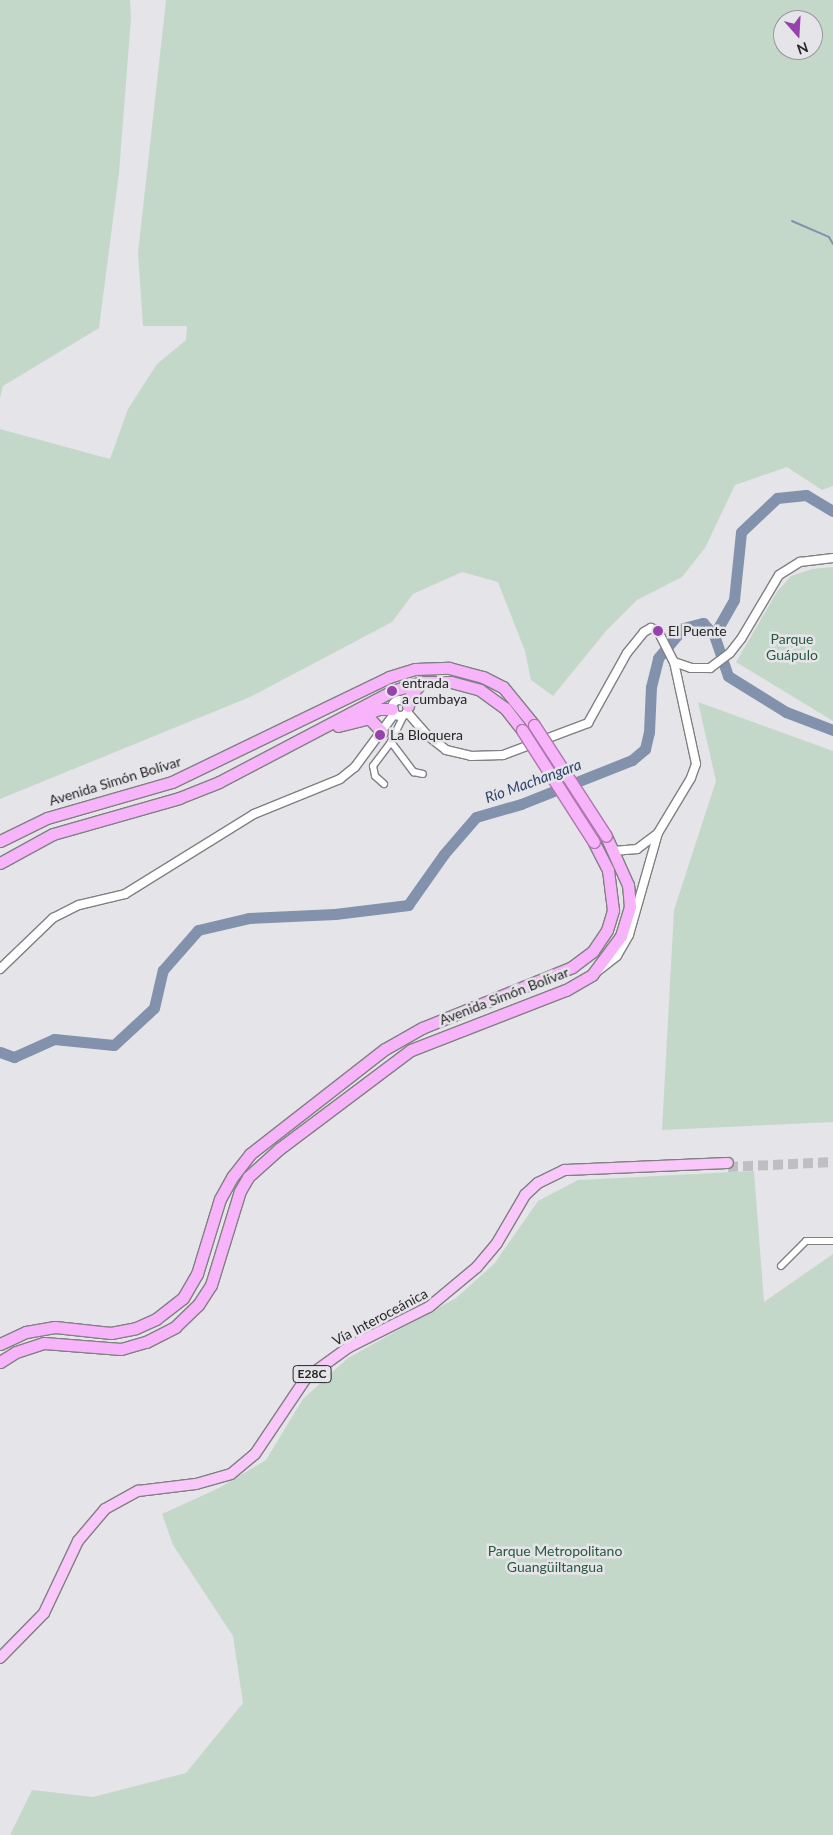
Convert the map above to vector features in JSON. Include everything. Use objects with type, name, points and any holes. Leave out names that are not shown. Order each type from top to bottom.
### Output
[{"type":"highway","name":"Avenida Simón Bolívar","points":[[0,841],[47,818],[172,782],[389,677],[415,669],[448,668],[483,677],[503,687],[534,725],[614,851],[628,885],[630,907],[621,936],[592,975],[566,990],[411,1050],[391,1062],[279,1149],[248,1177],[240,1191],[211,1285],[198,1305],[175,1327],[146,1342],[121,1349],[44,1343],[16,1352],[0,1362]]},
{"type":"highway","points":[[406,711],[411,695],[422,682]]},
{"type":"highway","name":"Avenida Simón Bolívar","points":[[0,863],[53,834],[179,798],[219,782],[392,691],[422,682],[450,682],[480,690],[505,708],[522,730],[594,842],[608,870],[613,910],[607,930],[593,951],[572,967],[422,1028],[385,1049],[250,1154],[233,1176],[220,1199],[196,1274],[183,1298],[156,1318],[136,1328],[111,1333],[55,1327],[26,1332],[0,1344]]},
{"type":"highway","points":[[303,738],[371,712],[394,711]]},
{"type":"highway","points":[[338,726],[369,718],[382,732]]},
{"type":"main road","name":"Vía Interoceánica","points":[[0,1658],[44,1613],[78,1541],[106,1509],[138,1491],[196,1484],[231,1474],[255,1454],[306,1378],[350,1347],[444,1296],[477,1267],[515,1215],[535,1194],[557,1178],[582,1173],[728,1165]]},
{"type":"street","points":[[672,659],[691,668],[710,668],[730,653],[779,575],[800,562],[833,558]]},
{"type":"street","points":[[0,969],[37,932],[62,913],[80,905],[125,894],[254,814],[340,779],[355,767],[382,732],[399,700],[427,735],[446,750],[471,756],[503,755],[588,723],[627,653],[647,630],[655,628],[672,659],[696,764],[691,778],[658,833],[629,935],[617,956],[592,975]]},
{"type":"street","points":[[394,711],[406,711]]},
{"type":"street","points":[[384,784],[373,769],[391,742],[406,711]]},
{"type":"street","points":[[391,742],[414,772],[423,774]]},
{"type":"street","points":[[614,851],[637,849],[658,833]]},
{"type":"street","points":[[781,1266],[806,1241],[833,1241]]},
{"type":"green space","points":[[0,0],[130,0],[131,18],[119,173],[99,328],[3,386],[0,398]]},
{"type":"green space","points":[[166,0],[833,0],[833,486],[822,490],[787,467],[735,485],[705,548],[682,577],[637,600],[606,631],[553,696],[531,680],[525,651],[498,582],[462,572],[413,594],[392,622],[250,697],[0,799],[0,429],[110,459],[128,409],[157,364],[186,340],[187,326],[143,326],[138,253]]},
{"type":"green space","name":"Parque Guápulo","points":[[833,567],[833,721],[736,662],[777,592],[791,576],[812,569]]},
{"type":"green space","points":[[698,702],[833,751],[833,1122],[662,1130],[674,910],[716,781]]},
{"type":"green space","name":"Parque Metropolitano Guangüiltangua","points":[[754,1171],[764,1302],[833,1254],[833,1835],[10,1835],[32,1790],[93,1797],[186,1773],[243,1703],[233,1636],[173,1545],[162,1514],[219,1488],[266,1460],[303,1399],[348,1358],[456,1298],[494,1264],[538,1201],[578,1180]]},
{"type":"waterway","points":[[792,221],[829,237],[833,244]]},
{"type":"waterway","name":"Río Machangara","points":[[0,1052],[14,1057],[54,1039],[114,1045],[154,1008],[163,970],[198,930],[249,918],[335,914],[408,905],[444,854],[476,817],[521,804],[632,760],[645,749],[649,732],[651,687],[658,658],[683,628],[703,623],[714,635],[734,600],[741,532],[777,498],[806,495],[833,511]]},
{"type":"waterway","points":[[714,635],[728,676],[786,712],[833,730]]},
{"type":"tunnel","points":[[728,1167],[833,1162]]},
{"type":"place","name":"El Puente","points":[[658,631]]},
{"type":"place","name":"entrada a cumbaya","points":[[392,691]]},
{"type":"place","name":"La Bloquera","points":[[380,735]]}]
